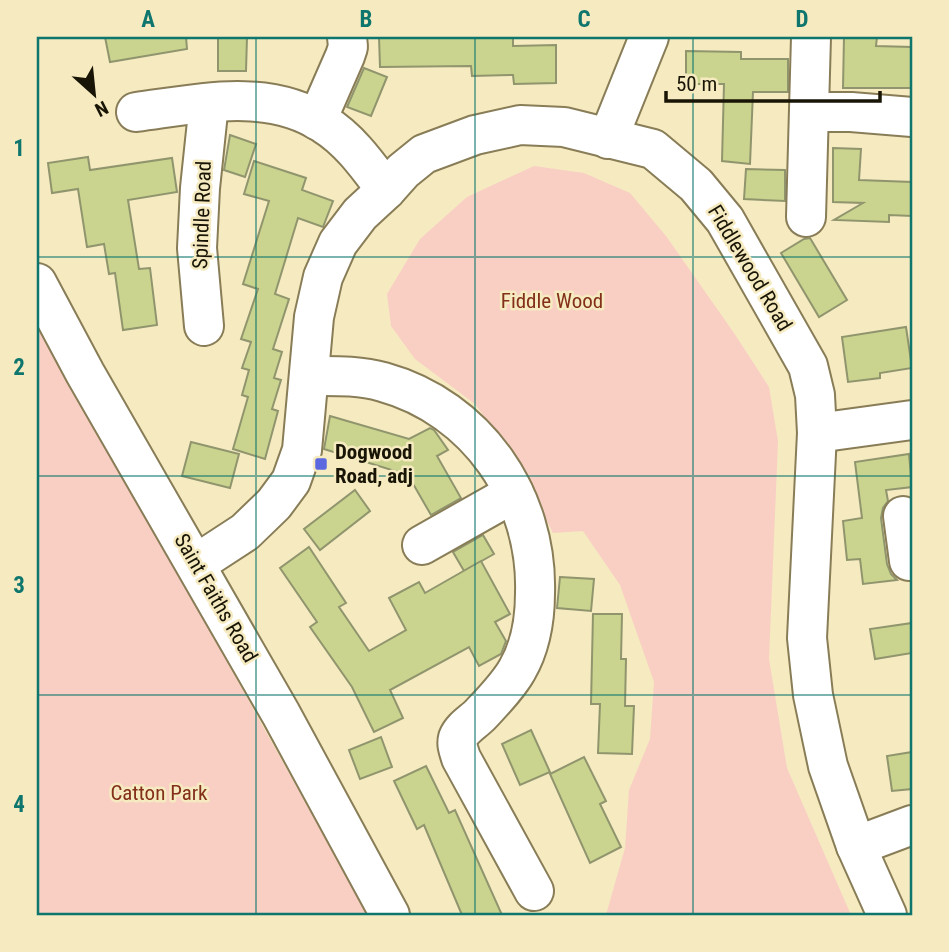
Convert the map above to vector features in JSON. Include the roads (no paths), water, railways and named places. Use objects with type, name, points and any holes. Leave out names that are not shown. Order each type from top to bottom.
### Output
[{"type":"street","points":[[317,120],[345,56],[347,37]]},
{"type":"street","points":[[608,139],[649,37]]},
{"type":"street","points":[[806,217],[811,37]]},
{"type":"street","points":[[136,112],[253,100],[291,107],[317,120],[351,146],[386,190]]},
{"type":"street","name":"Spindle Road","points":[[204,326],[197,248],[209,103]]},
{"type":"street","points":[[809,112],[912,117]]},
{"type":"street","name":"Fiddlewood Road","points":[[196,564],[245,532],[274,504],[291,481],[302,450],[314,317],[323,277],[338,243],[360,214],[402,171],[424,154],[475,135],[520,125],[564,127],[653,149],[696,185],[725,220],[808,366],[815,395],[817,433],[808,649],[813,695],[828,766],[856,846],[887,915]]},
{"type":"street","name":"Saint Faiths Road","points":[[37,284],[85,373],[281,714],[390,915]]},
{"type":"street","points":[[309,376],[347,376],[383,382],[429,401],[453,416],[481,441],[506,476],[523,511],[534,553],[532,637],[517,671],[478,717],[465,727],[457,746],[534,891]]},
{"type":"street","points":[[817,433],[912,420]]},
{"type":"street","points":[[422,545],[514,493]]},
{"type":"street","points":[[896,517],[909,561]]},
{"type":"street","points":[[856,846],[912,825]]},
{"type":"place","name":"Dogwood Road, adj","points":[[321,464]]},
{"type":"park label","name":"Fiddle Wood","points":[[552,301]]},
{"type":"park label","name":"Catton Park","points":[[159,793]]}]
